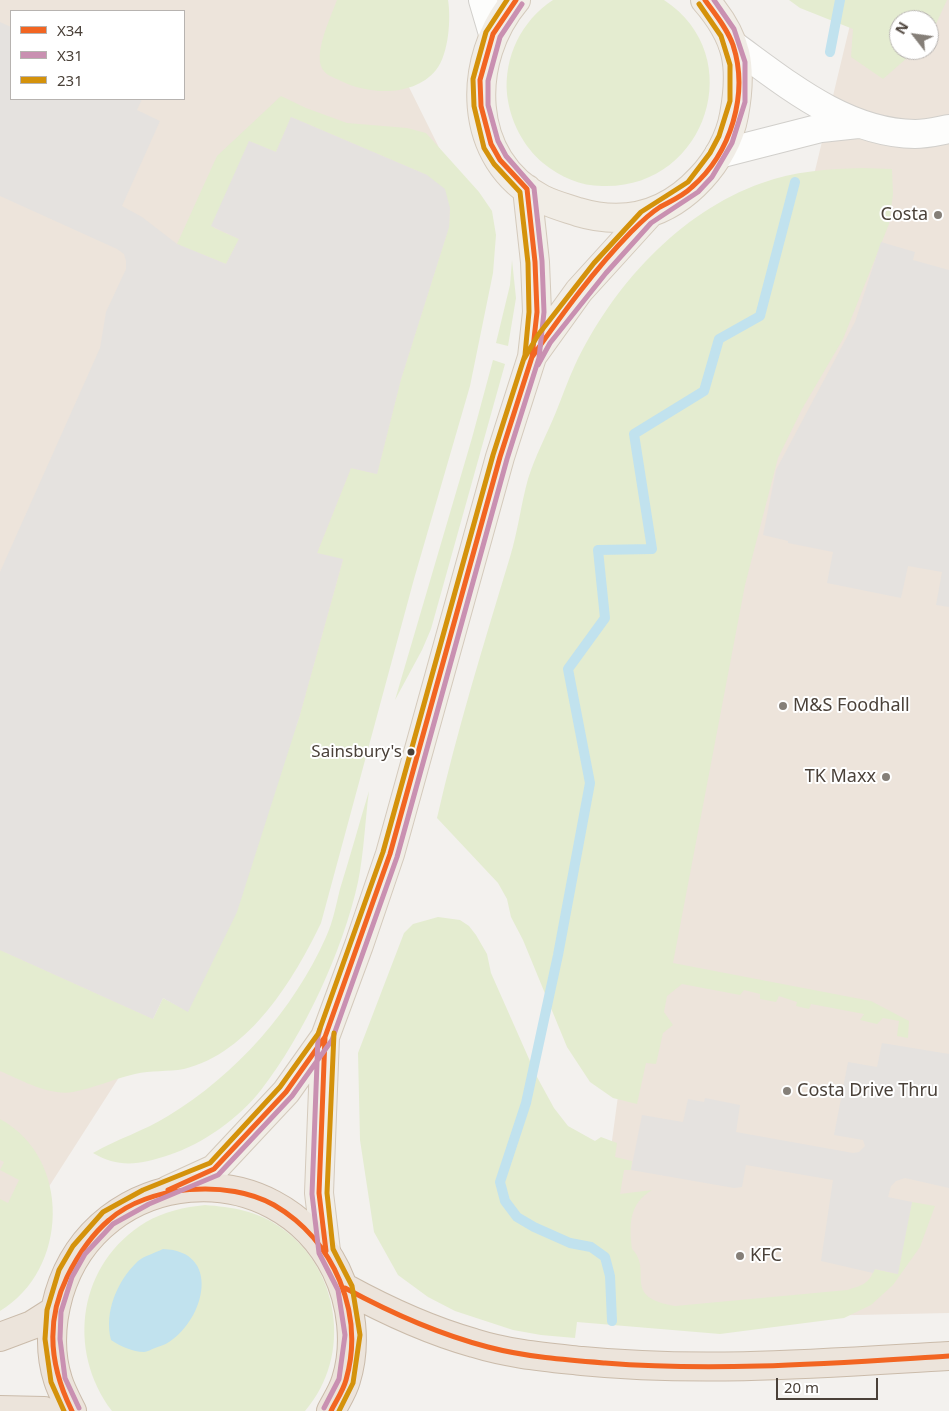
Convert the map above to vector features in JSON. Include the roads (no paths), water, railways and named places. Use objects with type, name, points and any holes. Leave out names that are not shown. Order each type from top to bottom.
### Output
[{"type":"highway","points":[[72,1411],[58,1380],[52,1339],[54,1311],[65,1274],[79,1250],[108,1218],[146,1197],[168,1190],[212,1186],[256,1195],[296,1218],[326,1250],[345,1288],[353,1334],[346,1381],[331,1411]]},
{"type":"highway","points":[[345,1288],[388,1312],[431,1330],[475,1344],[527,1356],[620,1365],[718,1367],[767,1367],[949,1356]]},
{"type":"highway","points":[[0,1337],[32,1325],[54,1311]]},
{"type":"highway","points":[[0,1410],[44,1411]]},
{"type":"main road","points":[[516,0],[493,34],[480,80],[484,123],[491,144],[500,160],[527,189],[542,199],[599,218],[624,218],[649,214],[673,202],[692,188],[719,154],[733,122],[740,81],[733,45],[718,16],[705,0]]},
{"type":"main road","points":[[168,1190],[214,1169],[286,1092],[325,1036],[390,854],[500,457],[532,357],[537,312],[535,262],[527,189]]},
{"type":"main road","points":[[532,357],[579,291],[649,214]]},
{"type":"main road","points":[[325,1036],[319,1193],[326,1250]]},
{"type":"street","points":[[482,0],[493,34]]},
{"type":"street","points":[[733,45],[790,86],[858,124]]},
{"type":"street","points":[[719,154],[821,128],[858,124],[916,134],[949,129]]},
{"type":"water","points":[[163,1249],[182,1253],[194,1261],[200,1273],[202,1288],[198,1303],[192,1318],[169,1342],[145,1352],[131,1350],[111,1340],[109,1319],[114,1297],[124,1278],[138,1261]]},
{"type":"waterway","points":[[830,52],[840,0]]},
{"type":"waterway","points":[[612,1321],[610,1276],[605,1257],[591,1247],[570,1243],[517,1217],[505,1201],[500,1182],[526,1103],[558,955],[590,783],[568,669],[605,618],[598,550],[652,549],[634,434],[704,391],[719,339],[760,316],[795,182]]},
{"type":"place","name":"Costa","points":[[938,215]]},
{"type":"place","name":"M&S Foodhall","points":[[783,706]]},
{"type":"place","name":"Sainsbury's","points":[[411,752]]},
{"type":"place","name":"TK Maxx","points":[[886,777]]},
{"type":"place","name":"Costa Drive Thru","points":[[787,1091]]},
{"type":"place","name":"KFC","points":[[740,1256]]}]
